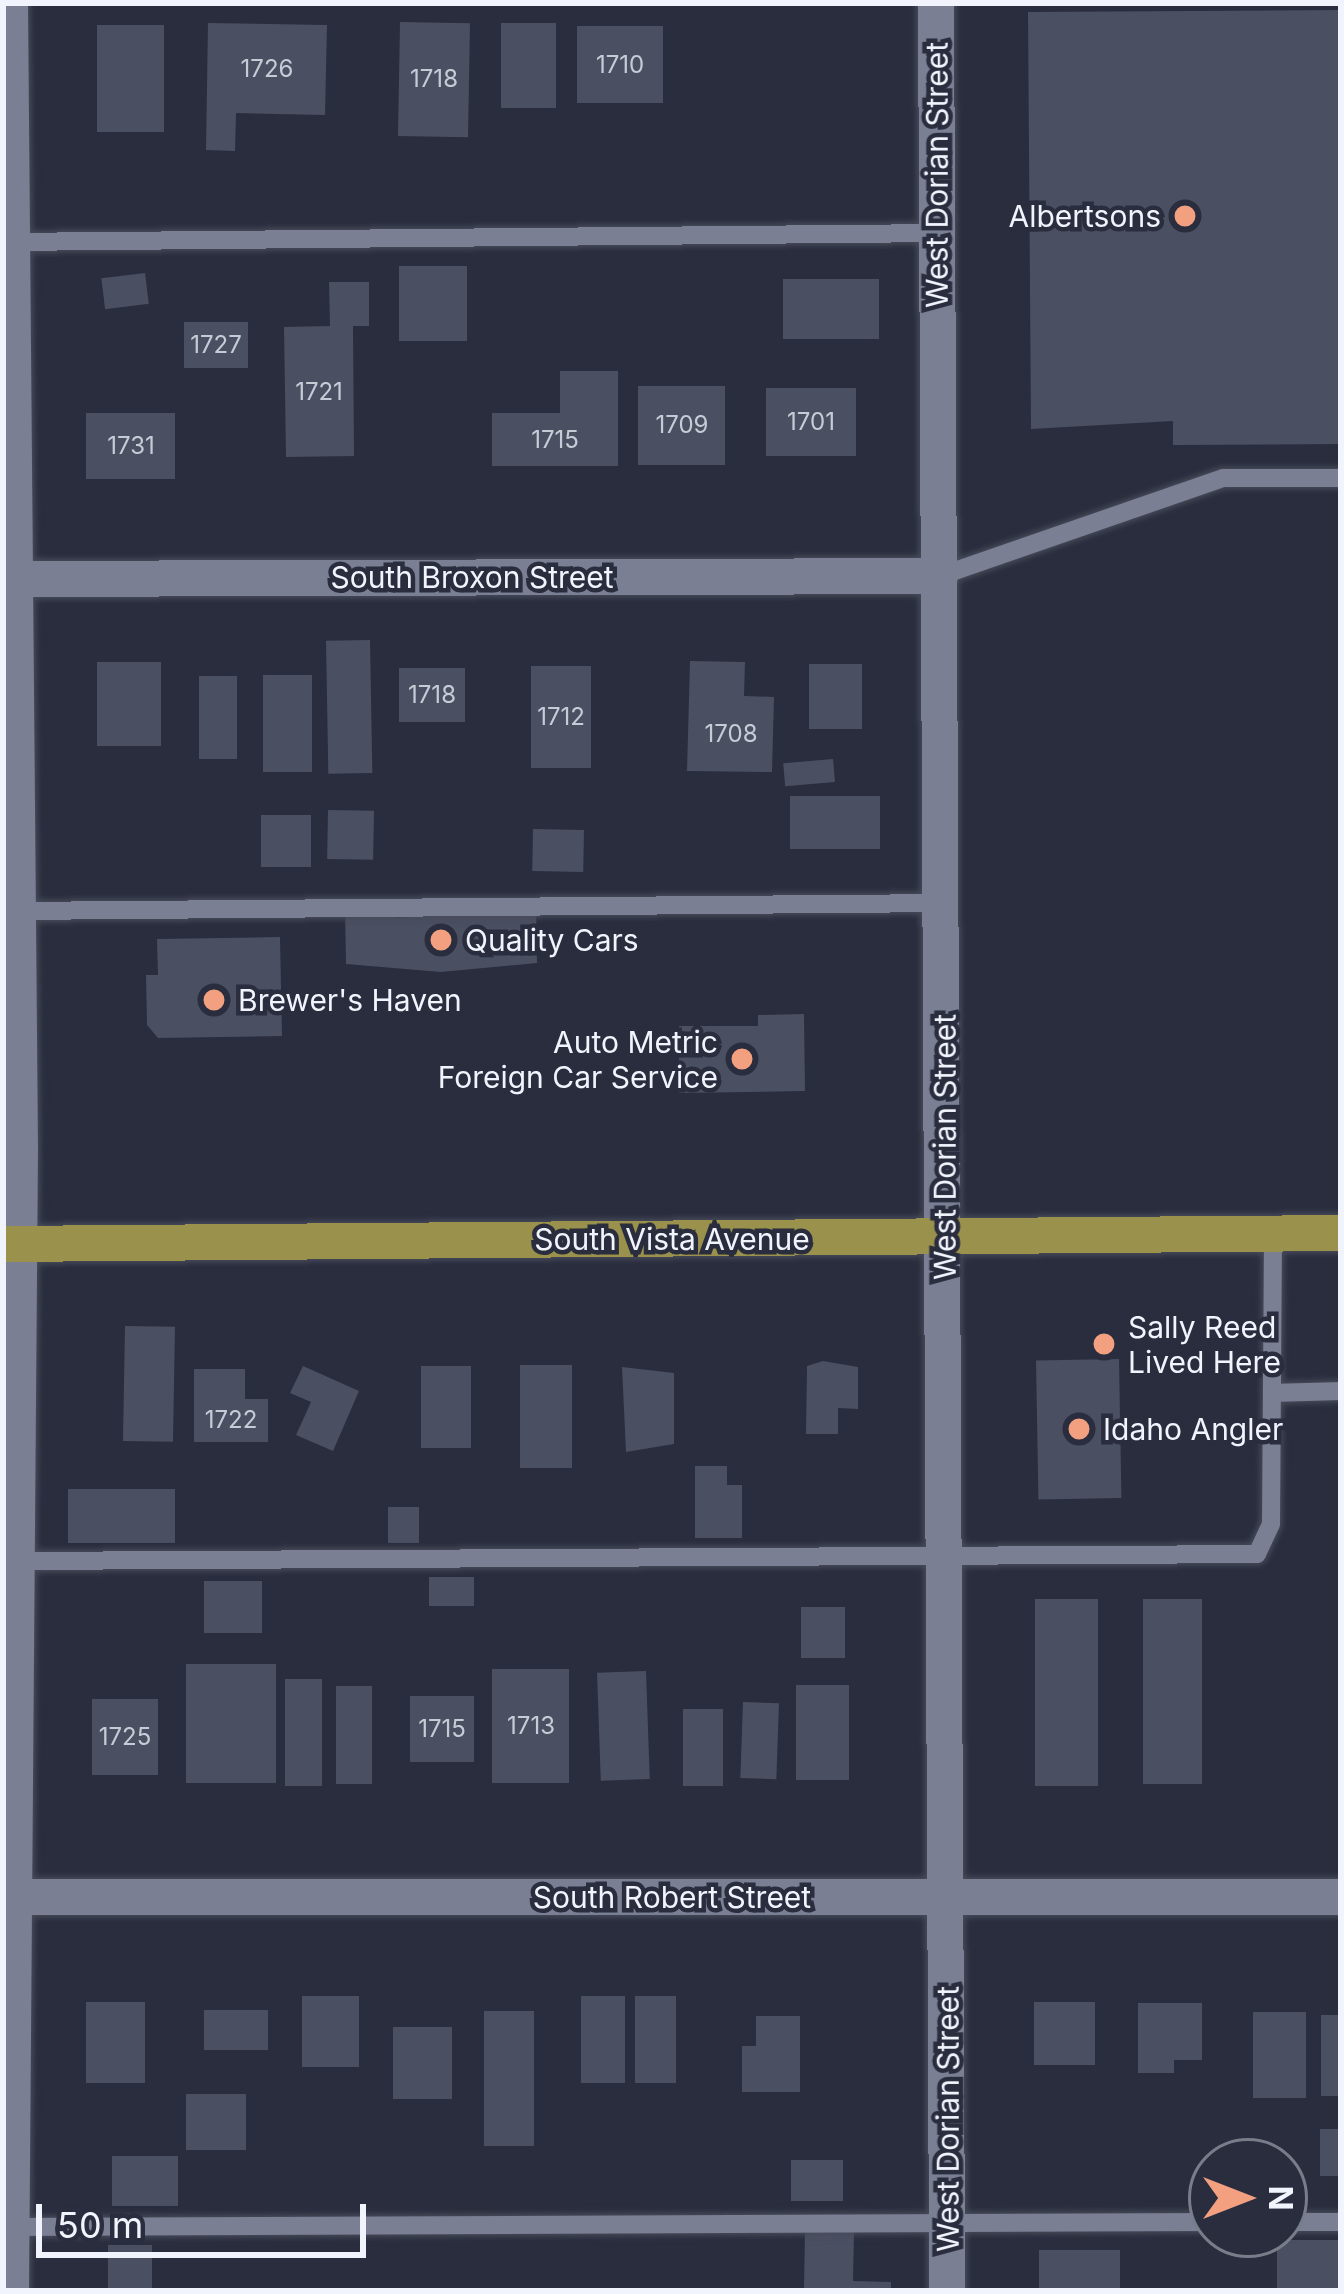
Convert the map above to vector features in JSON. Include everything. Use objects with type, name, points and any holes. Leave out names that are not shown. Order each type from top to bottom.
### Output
[{"type":"main road","name":"South Vista Avenue","points":[[12,1244],[1341,1233]]},
{"type":"street","points":[[10,3],[12,1244],[7,2227],[11,2291]]},
{"type":"street","name":"West Dorian Street","points":[[936,3],[949,1898],[947,2291]]},
{"type":"street","name":"South Broxon Street","points":[[9,579],[940,576]]},
{"type":"street","name":"South Robert Street","points":[[8,1898],[1341,1897]]},
{"type":"lane","points":[[8,242],[937,233]]},
{"type":"lane","points":[[940,576],[1223,478],[1341,478]]},
{"type":"lane","points":[[10,911],[943,903]]},
{"type":"lane","points":[[10,1561],[1257,1554],[1271,1523],[1273,1234]]},
{"type":"lane","points":[[1272,1393],[1341,1391]]},
{"type":"lane","points":[[7,2227],[947,2219],[1188,2222]]},
{"type":"lane","points":[[1308,2222],[1341,2222]]},
{"type":"building","name":"Albertsons","points":[[1341,10],[1341,444],[1173,445],[1173,421],[1031,429],[1028,12]]},
{"type":"building","points":[[400,22],[470,23],[468,137],[398,136]]},
{"type":"building","points":[[208,23],[327,25],[325,115],[236,113],[235,151],[206,150]]},
{"type":"building","points":[[501,23],[556,23],[556,108],[501,108]]},
{"type":"building","points":[[97,25],[164,25],[164,132],[97,132]]},
{"type":"building","points":[[577,26],[663,26],[663,103],[577,103]]},
{"type":"building","points":[[399,266],[467,266],[467,341],[399,341]]},
{"type":"building","points":[[145,273],[149,304],[105,309],[101,278]]},
{"type":"building","points":[[783,279],[879,279],[879,339],[783,339]]},
{"type":"building","points":[[329,282],[369,282],[369,326],[353,326],[354,456],[286,457],[284,327],[330,326]]},
{"type":"building","points":[[184,322],[248,322],[248,368],[184,368]]},
{"type":"building","points":[[560,371],[618,371],[618,466],[492,466],[492,413],[560,413]]},
{"type":"building","points":[[638,386],[725,386],[725,465],[638,465]]},
{"type":"building","points":[[766,388],[856,388],[856,456],[766,456]]},
{"type":"building","points":[[86,413],[175,413],[175,479],[86,479]]},
{"type":"building","points":[[370,640],[372,773],[328,774],[326,641]]},
{"type":"building","points":[[690,661],[745,662],[744,696],[774,697],[772,772],[687,771]]},
{"type":"building","points":[[97,662],[161,662],[161,746],[97,746]]},
{"type":"building","points":[[809,664],[862,664],[862,729],[809,729]]},
{"type":"building","points":[[531,666],[591,666],[591,768],[531,768]]},
{"type":"building","points":[[399,668],[465,668],[465,722],[399,722]]},
{"type":"building","points":[[263,675],[312,675],[312,772],[263,772]]},
{"type":"building","points":[[199,676],[237,676],[237,759],[199,759]]},
{"type":"building","points":[[833,759],[835,782],[785,786],[783,763]]},
{"type":"building","points":[[790,796],[880,796],[880,849],[790,849]]},
{"type":"building","points":[[328,810],[374,811],[373,860],[327,859]]},
{"type":"building","points":[[261,815],[311,815],[311,867],[261,867]]},
{"type":"building","points":[[533,829],[584,830],[583,872],[532,871]]},
{"type":"building","name":"Quality Cars","points":[[536,907],[537,963],[441,972],[346,964],[345,910],[398,909],[398,918]]},
{"type":"building","name":"Brewer's Haven","points":[[280,937],[282,1036],[158,1038],[147,1025],[146,975],[158,975],[157,939]]},
{"type":"building","name":"Auto Metric Foreign Car Service","points":[[804,1014],[805,1091],[679,1093],[679,1026],[758,1026],[758,1015]]},
{"type":"building","points":[[125,1326],[175,1327],[173,1442],[123,1441]]},
{"type":"building","name":"Idaho Angler","points":[[1119,1359],[1121,1498],[1038,1499],[1036,1360]]},
{"type":"building","points":[[823,1361],[858,1367],[858,1409],[838,1408],[838,1434],[806,1434],[807,1366]]},
{"type":"building","points":[[520,1365],[572,1365],[572,1468],[520,1468]]},
{"type":"building","points":[[303,1366],[359,1391],[333,1451],[296,1435],[311,1402],[290,1393]]},
{"type":"building","points":[[421,1366],[471,1366],[471,1448],[421,1448]]},
{"type":"building","points":[[622,1367],[674,1373],[674,1444],[626,1452]]},
{"type":"building","points":[[194,1369],[245,1369],[245,1399],[268,1399],[268,1442],[194,1442]]},
{"type":"building","points":[[695,1466],[727,1466],[727,1485],[742,1485],[742,1538],[695,1538]]},
{"type":"building","points":[[68,1489],[175,1489],[175,1543],[68,1543]]},
{"type":"building","points":[[388,1507],[419,1507],[419,1543],[388,1543]]},
{"type":"building","points":[[429,1577],[474,1577],[474,1606],[429,1606]]},
{"type":"building","points":[[204,1581],[262,1581],[262,1633],[204,1633]]},
{"type":"building","points":[[1035,1599],[1098,1599],[1098,1786],[1035,1786]]},
{"type":"building","points":[[1143,1599],[1202,1599],[1202,1784],[1143,1784]]},
{"type":"building","points":[[801,1607],[845,1607],[845,1658],[801,1658]]},
{"type":"building","points":[[186,1664],[276,1664],[276,1783],[186,1783]]},
{"type":"building","points":[[492,1669],[569,1669],[569,1783],[492,1783]]},
{"type":"building","points":[[646,1671],[650,1779],[601,1781],[597,1673]]},
{"type":"building","points":[[285,1679],[322,1679],[322,1786],[285,1786]]},
{"type":"building","points":[[796,1685],[849,1685],[849,1780],[796,1780]]},
{"type":"building","points":[[336,1686],[372,1686],[372,1784],[336,1784]]},
{"type":"building","points":[[410,1696],[474,1696],[474,1762],[410,1762]]},
{"type":"building","points":[[92,1699],[158,1699],[158,1775],[92,1775]]},
{"type":"building","points":[[743,1702],[779,1703],[776,1779],[740,1778]]},
{"type":"building","points":[[683,1709],[723,1709],[723,1786],[683,1786]]},
{"type":"building","points":[[302,1996],[359,1996],[359,2067],[302,2067]]},
{"type":"building","points":[[581,1996],[625,1996],[625,2083],[581,2083]]},
{"type":"building","points":[[635,1996],[676,1996],[676,2083],[635,2083]]},
{"type":"building","points":[[86,2002],[145,2002],[145,2083],[86,2083]]},
{"type":"building","points":[[1034,2002],[1095,2002],[1095,2065],[1034,2065]]},
{"type":"building","points":[[1138,2003],[1202,2003],[1202,2060],[1174,2060],[1174,2073],[1138,2073]]},
{"type":"building","points":[[204,2010],[268,2010],[268,2050],[204,2050]]},
{"type":"building","points":[[484,2011],[534,2011],[534,2146],[484,2146]]},
{"type":"building","points":[[1253,2012],[1306,2012],[1306,2098],[1253,2098]]},
{"type":"building","points":[[1321,2015],[1341,2015],[1341,2096],[1321,2096]]},
{"type":"building","points":[[756,2016],[800,2016],[800,2092],[742,2092],[742,2046],[756,2046]]},
{"type":"building","points":[[393,2027],[452,2027],[452,2099],[393,2099]]},
{"type":"building","points":[[186,2094],[246,2094],[246,2150],[186,2150]]},
{"type":"building","points":[[1320,2129],[1341,2129],[1341,2176],[1320,2176]]},
{"type":"building","points":[[112,2156],[178,2156],[178,2206],[112,2206]]},
{"type":"building","points":[[791,2160],[843,2160],[843,2201],[791,2201]]},
{"type":"building","points":[[805,2231],[854,2232],[853,2281],[891,2282],[891,2291],[804,2288]]},
{"type":"building","points":[[1308,2240],[1338,2240],[1338,2291],[1277,2291],[1277,2258],[1308,2258]]},
{"type":"building","points":[[108,2245],[152,2245],[152,2291],[108,2291]]},
{"type":"building","points":[[1039,2250],[1120,2250],[1120,2291],[1039,2291]]},
{"type":"place","name":"Albertsons","points":[[1185,216]]},
{"type":"place","name":"Quality Cars","points":[[441,940]]},
{"type":"place","name":"Brewer's Haven","points":[[214,1000]]},
{"type":"place","name":"Auto Metric Foreign Car Service","points":[[742,1059]]},
{"type":"place","name":"Sally Reed Lived Here","points":[[1104,1344]]},
{"type":"place","name":"Idaho Angler","points":[[1079,1429]]}]
